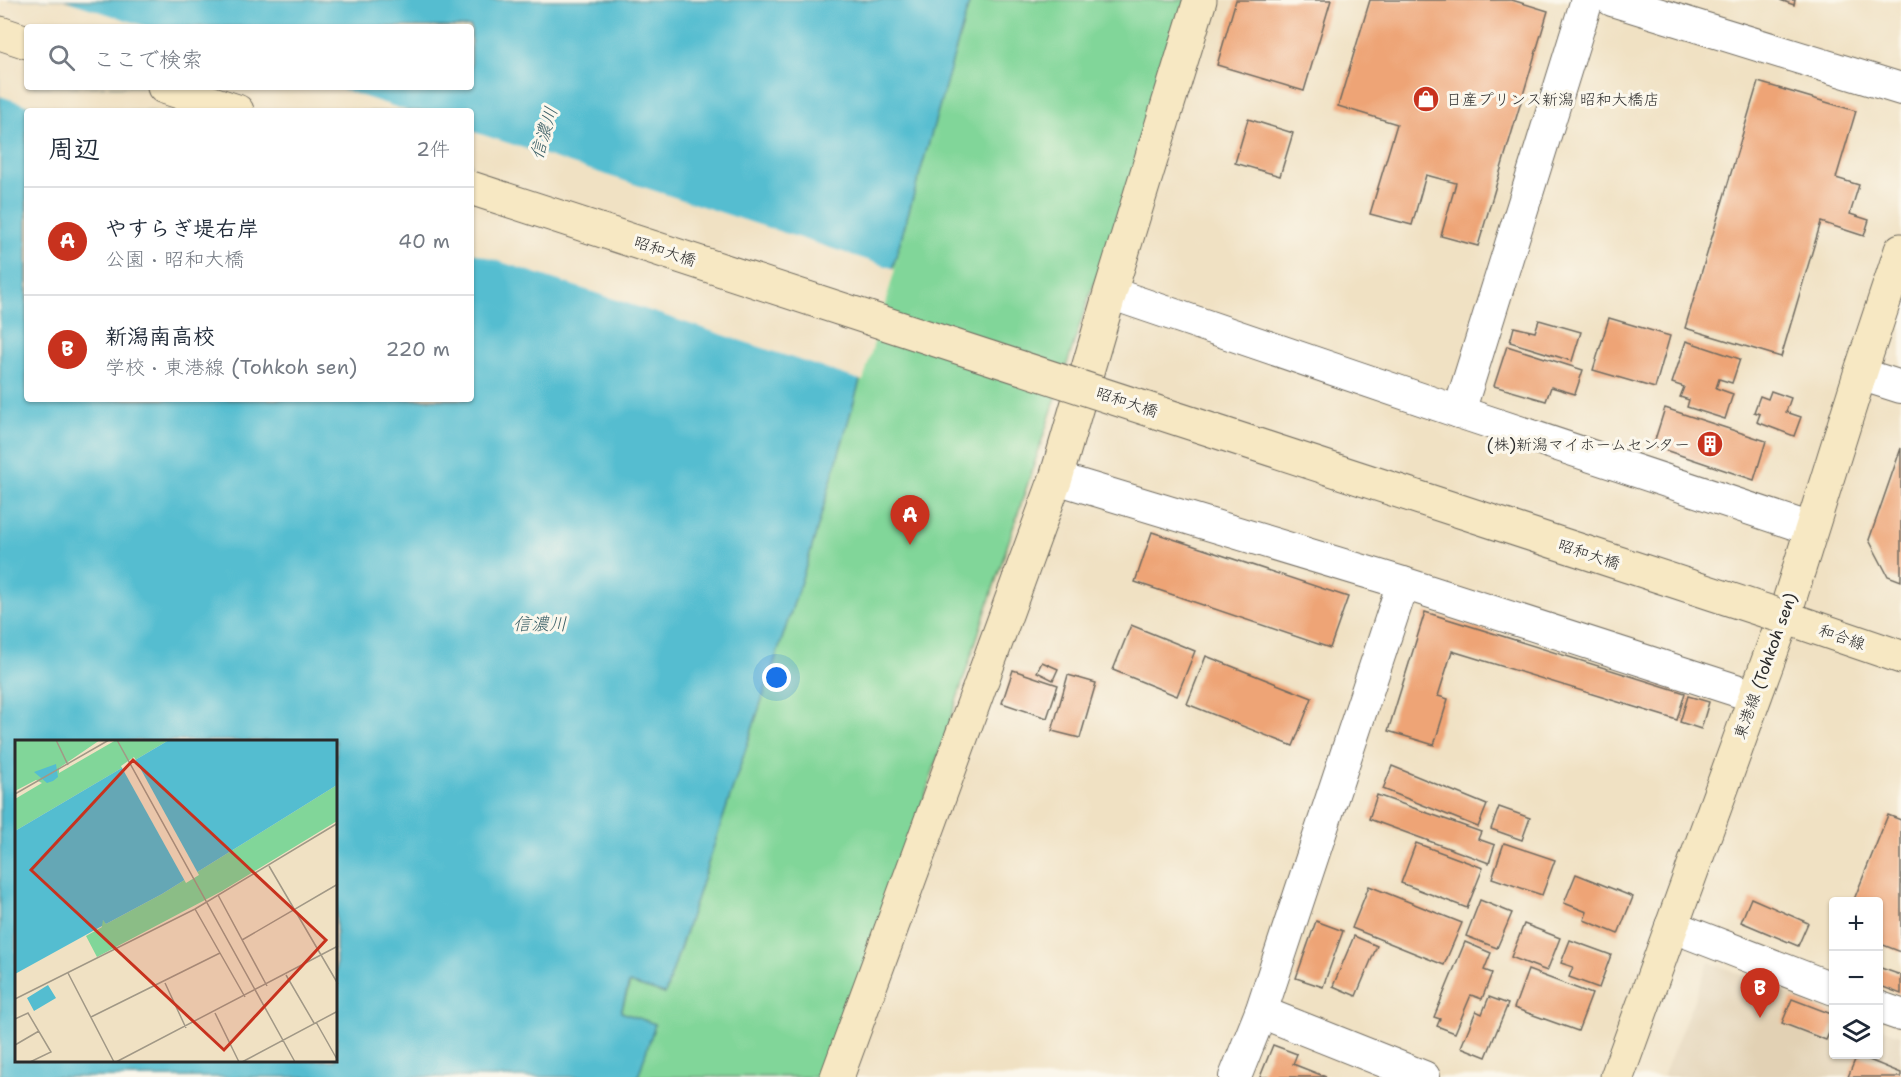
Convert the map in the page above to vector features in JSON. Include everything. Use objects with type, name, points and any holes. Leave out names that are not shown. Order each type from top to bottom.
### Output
[{"type":"street","points":[[837,1077],[1056,478],[1200,0]]},
{"type":"street","points":[[1459,412],[1587,0]]},
{"type":"street","points":[[1612,0],[1901,89]]},
{"type":"street","points":[[0,33],[24,41]]},
{"type":"street","points":[[173,90],[228,108]]},
{"type":"street","name":"昭和大橋","points":[[474,189],[1784,617]]},
{"type":"street","name":"東港線 (Tohkoh sen)","points":[[1617,1077],[1784,617],[1901,250]]},
{"type":"street","points":[[1110,293],[1811,529]]},
{"type":"street","points":[[1860,374],[1901,387]]},
{"type":"street","points":[[1056,478],[1403,583],[1754,696]]},
{"type":"street","points":[[1235,1077],[1261,1012],[1403,583]]},
{"type":"street","name":"和合線","points":[[1784,617],[1901,657]]},
{"type":"street","points":[[1671,926],[1829,987]]},
{"type":"street","points":[[1883,1009],[1901,1015]]},
{"type":"street","points":[[1261,1012],[1424,1077]]},
{"type":"shaded area","points":[[1709,962],[1829,1008],[1829,1059],[1883,1059],[1883,1028],[1901,1035],[1901,1077],[1663,1077]]},
{"type":"green space","points":[[970,0],[1195,0],[1111,249],[1091,291],[925,796],[828,1077],[638,1077],[655,1024],[621,1012],[630,983],[665,994],[809,557]]},
{"type":"water","name":"信濃川","points":[[8,0],[970,0],[809,557],[665,994],[629,983],[621,1012],[655,1024],[638,1077],[0,1077],[0,33]]},
{"type":"pier","points":[[5,0],[64,0],[139,24],[24,24],[24,90],[343,90],[399,108],[36,108],[0,96],[0,20]]},
{"type":"pier","points":[[474,132],[895,269],[863,381],[474,253]]},
{"type":"building","points":[[1236,0],[1331,0],[1304,91],[1217,65]]},
{"type":"building","points":[[1370,0],[1512,0],[1548,11],[1478,246],[1441,236],[1456,183],[1426,175],[1412,225],[1370,214],[1397,124],[1338,106]]},
{"type":"building","points":[[1780,0],[1795,0],[1794,5]]},
{"type":"building","points":[[1758,82],[1856,111],[1836,178],[1859,185],[1850,214],[1869,220],[1864,236],[1821,222],[1781,357],[1685,328]]},
{"type":"building","points":[[1248,119],[1293,133],[1280,176],[1235,163]]},
{"type":"building","points":[[1609,318],[1670,336],[1655,388],[1593,370]]},
{"type":"building","points":[[1539,320],[1581,332],[1572,361],[1510,342],[1514,327],[1535,332]]},
{"type":"building","points":[[1686,341],[1740,359],[1732,383],[1719,379],[1716,388],[1733,394],[1725,419],[1687,407],[1689,400],[1680,397],[1684,387],[1672,383]]},
{"type":"building","points":[[1507,346],[1583,370],[1575,394],[1551,387],[1546,401],[1494,386]]},
{"type":"building","points":[[1771,391],[1791,398],[1786,412],[1801,417],[1794,436],[1757,422],[1760,414],[1754,412],[1760,396],[1768,399]]},
{"type":"building","name":"(株)新潟マイホームセンター","points":[[1665,408],[1766,441],[1754,480],[1653,446]]},
{"type":"building","points":[[1901,448],[1901,581],[1888,576],[1869,540]]},
{"type":"building","points":[[1152,532],[1348,597],[1330,648],[1135,582]]},
{"type":"building","points":[[1425,612],[1685,693],[1677,720],[1452,651],[1438,696],[1448,699],[1434,745],[1388,731]]},
{"type":"building","points":[[1131,625],[1195,651],[1177,696],[1113,670]]},
{"type":"building","points":[[1206,656],[1312,698],[1293,746],[1187,704]]},
{"type":"building","points":[[1042,662],[1058,669],[1053,680],[1037,672]]},
{"type":"building","points":[[1013,670],[1058,685],[1047,718],[1002,703]]},
{"type":"building","points":[[1068,675],[1096,683],[1080,738],[1052,731]]},
{"type":"building","points":[[1688,696],[1709,702],[1701,729],[1680,722]]},
{"type":"building","points":[[1392,766],[1487,805],[1478,827],[1383,789]]},
{"type":"building","points":[[1377,795],[1481,832],[1478,839],[1495,845],[1489,863],[1369,819]]},
{"type":"building","points":[[1499,807],[1530,818],[1522,840],[1491,829]]},
{"type":"building","points":[[1888,815],[1901,820],[1901,952],[1883,945],[1883,897],[1855,897]]},
{"type":"building","points":[[1416,843],[1483,868],[1467,908],[1401,883]]},
{"type":"building","points":[[1504,843],[1555,860],[1542,895],[1492,878]]},
{"type":"building","points":[[1576,874],[1633,897],[1618,934],[1584,920],[1587,912],[1564,903]]},
{"type":"building","points":[[1369,886],[1462,923],[1444,965],[1352,928]]},
{"type":"building","points":[[1751,898],[1808,923],[1798,946],[1741,922]]},
{"type":"building","points":[[1480,900],[1512,913],[1497,948],[1466,936]]},
{"type":"building","points":[[1316,921],[1343,931],[1323,987],[1296,978]]},
{"type":"building","points":[[1524,924],[1560,938],[1547,971],[1511,957]]},
{"type":"building","points":[[1354,936],[1377,946],[1356,996],[1333,986]]},
{"type":"building","points":[[1570,940],[1611,955],[1599,988],[1569,977],[1573,967],[1561,963]]},
{"type":"building","points":[[1465,942],[1491,953],[1484,970],[1492,973],[1482,999],[1471,995],[1455,1033],[1437,1026],[1440,1019],[1434,1017]]},
{"type":"building","points":[[1883,969],[1901,975],[1901,994],[1883,987]]},
{"type":"building","points":[[1528,970],[1592,994],[1578,1031],[1514,1008]]},
{"type":"building","points":[[1489,997],[1508,1004],[1486,1057],[1461,1047],[1476,1011],[1482,1014]]},
{"type":"building","points":[[1792,999],[1829,1013],[1829,1033],[1826,1040],[1782,1023]]},
{"type":"building","points":[[1273,1045],[1297,1054],[1293,1064],[1326,1077],[1260,1077]]},
{"type":"building","points":[[1855,1059],[1867,1059],[1901,1073],[1901,1077],[1848,1077]]},
{"type":"place","name":"日産プリンス新潟 昭和大橋店","points":[[1426,99]]},
{"type":"place","name":"(株)新潟マイホームセンター","points":[[1710,444]]},
{"type":"place","name":"やすらぎ堤右岸","points":[[910,545]]},
{"type":"place","name":"新潟南高校","points":[[1760,1018]]}]
